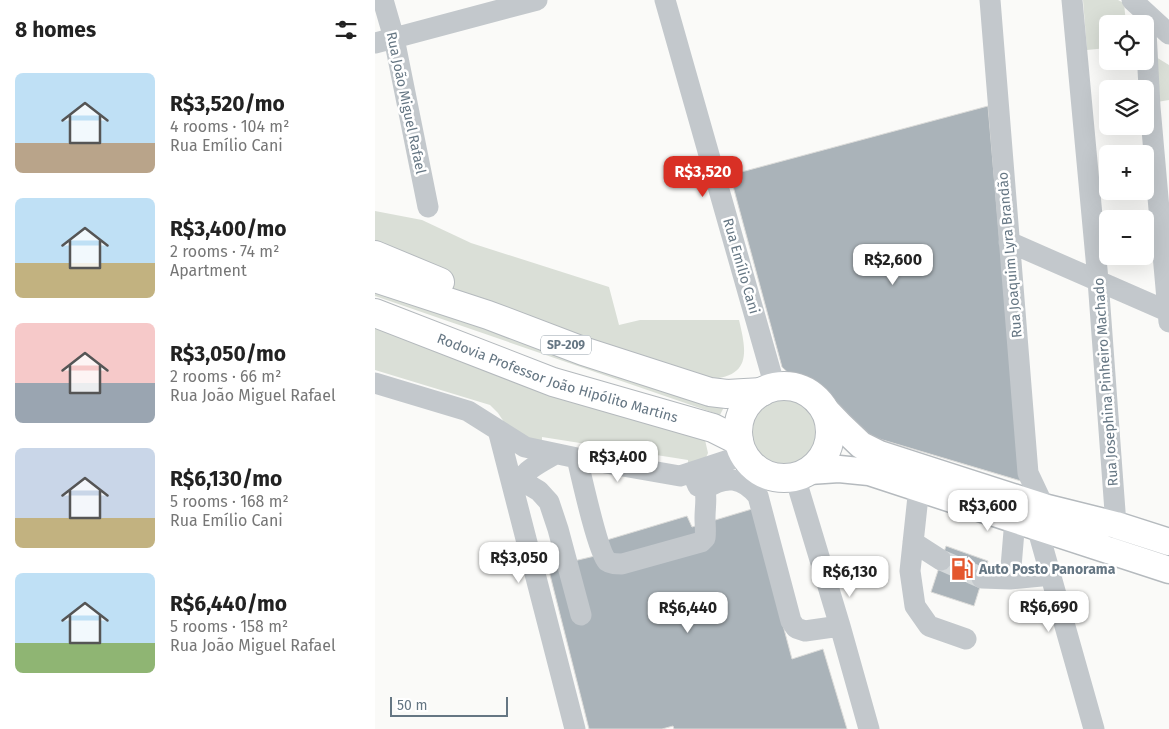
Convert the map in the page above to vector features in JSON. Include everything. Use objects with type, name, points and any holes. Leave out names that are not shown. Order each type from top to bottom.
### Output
[{"type":"highway","points":[[375,255],[446,284],[488,315]]},
{"type":"highway","name":"SP-209","points":[[375,278],[488,315],[583,352],[710,392],[727,394],[768,389]]},
{"type":"highway","name":"Rodovia Professor João Hipólito Martins","points":[[375,312],[553,382],[713,428],[742,448]]},
{"type":"highway","points":[[375,321],[417,329]]},
{"type":"highway","points":[[790,386],[805,391],[817,401],[826,414],[830,434],[828,446],[821,460],[802,474],[779,478],[765,474],[753,466],[742,448],[739,426],[742,413],[751,401],[768,389],[790,386]]},
{"type":"main road","points":[[817,401],[861,445],[879,454],[1032,518],[1169,570]]},
{"type":"main road","points":[[802,474],[839,469],[869,472],[1032,518],[1117,525],[1169,542]]},
{"type":"street","name":"Rua João Miguel Rafael","points":[[383,0],[385,40],[428,206]]},
{"type":"street","points":[[385,40],[537,0]]},
{"type":"street","name":"Rua Emílio Cani","points":[[665,0],[768,389]]},
{"type":"street","name":"Rua Joaquim Lyra Brandão","points":[[990,0],[1032,518],[1052,575],[1094,729]]},
{"type":"street","name":"Rua Josephina Pinheiro Machado","points":[[1072,0],[1098,280],[1117,525]]},
{"type":"street","points":[[1139,6],[1169,315]]},
{"type":"street","points":[[1139,6],[1169,34]]},
{"type":"street","points":[[1009,242],[1098,280],[1169,315]]},
{"type":"street","points":[[375,383],[469,411],[525,447],[566,456],[680,476],[693,472],[742,448]]},
{"type":"street","points":[[498,430],[516,485],[575,729]]},
{"type":"street","points":[[516,485],[527,472],[566,456]]},
{"type":"street","points":[[566,456],[581,520],[588,530],[597,536],[605,560],[612,564],[622,564],[701,542],[705,538],[706,530],[707,500],[705,489]]},
{"type":"street","points":[[693,472],[698,486],[705,489]]},
{"type":"street","points":[[802,474],[840,626],[869,729]]},
{"type":"street","points":[[705,489],[716,482],[732,479],[750,487],[758,496],[791,621],[796,628],[805,631],[840,626]]},
{"type":"street","points":[[516,485],[539,491],[549,502],[559,529],[581,615]]},
{"type":"street","points":[[919,487],[910,571],[915,606],[929,626],[966,639]]},
{"type":"street","points":[[1010,579],[1032,518]]},
{"type":"street","points":[[913,542],[941,560]]},
{"type":"street","points":[[983,578],[1010,579],[1052,575]]},
{"type":"shaded area","points":[[1083,0],[1118,0],[1124,3],[1125,15],[1099,15],[1099,49],[1087,50]]},
{"type":"shaded area","points":[[1154,56],[1169,65],[1169,100],[1157,102],[1153,70]]},
{"type":"shaded area","points":[[375,211],[422,220],[471,243],[609,287],[619,325],[640,320],[739,320],[744,343],[743,361],[732,374],[708,379],[582,343],[375,258]]},
{"type":"shaded area","points":[[375,287],[724,407],[720,415],[375,296]]},
{"type":"shaded area","points":[[375,321],[692,429],[705,440],[708,453],[703,464],[688,469],[688,460],[542,437],[542,447],[510,431],[490,405],[375,370]]},
{"type":"shaded area","points":[[785,395],[805,401],[815,411],[821,431],[815,451],[805,461],[785,467],[765,461],[755,451],[749,431],[755,411],[765,401]]},
{"type":"building","points":[[988,106],[1021,481],[849,430],[782,367],[730,175]]},
{"type":"building","points":[[752,509],[792,659],[823,649],[847,729],[674,729],[673,726],[662,729],[589,729],[548,567],[595,556],[590,545],[687,516],[692,527]]},
{"type":"building","name":"Auto Posto Panorama","points":[[946,546],[988,561],[974,606],[931,592]]},
{"type":"tunnel","points":[[941,560],[982,578]]},
{"type":"place","name":"Auto Posto Panorama","points":[[962,569]]}]
